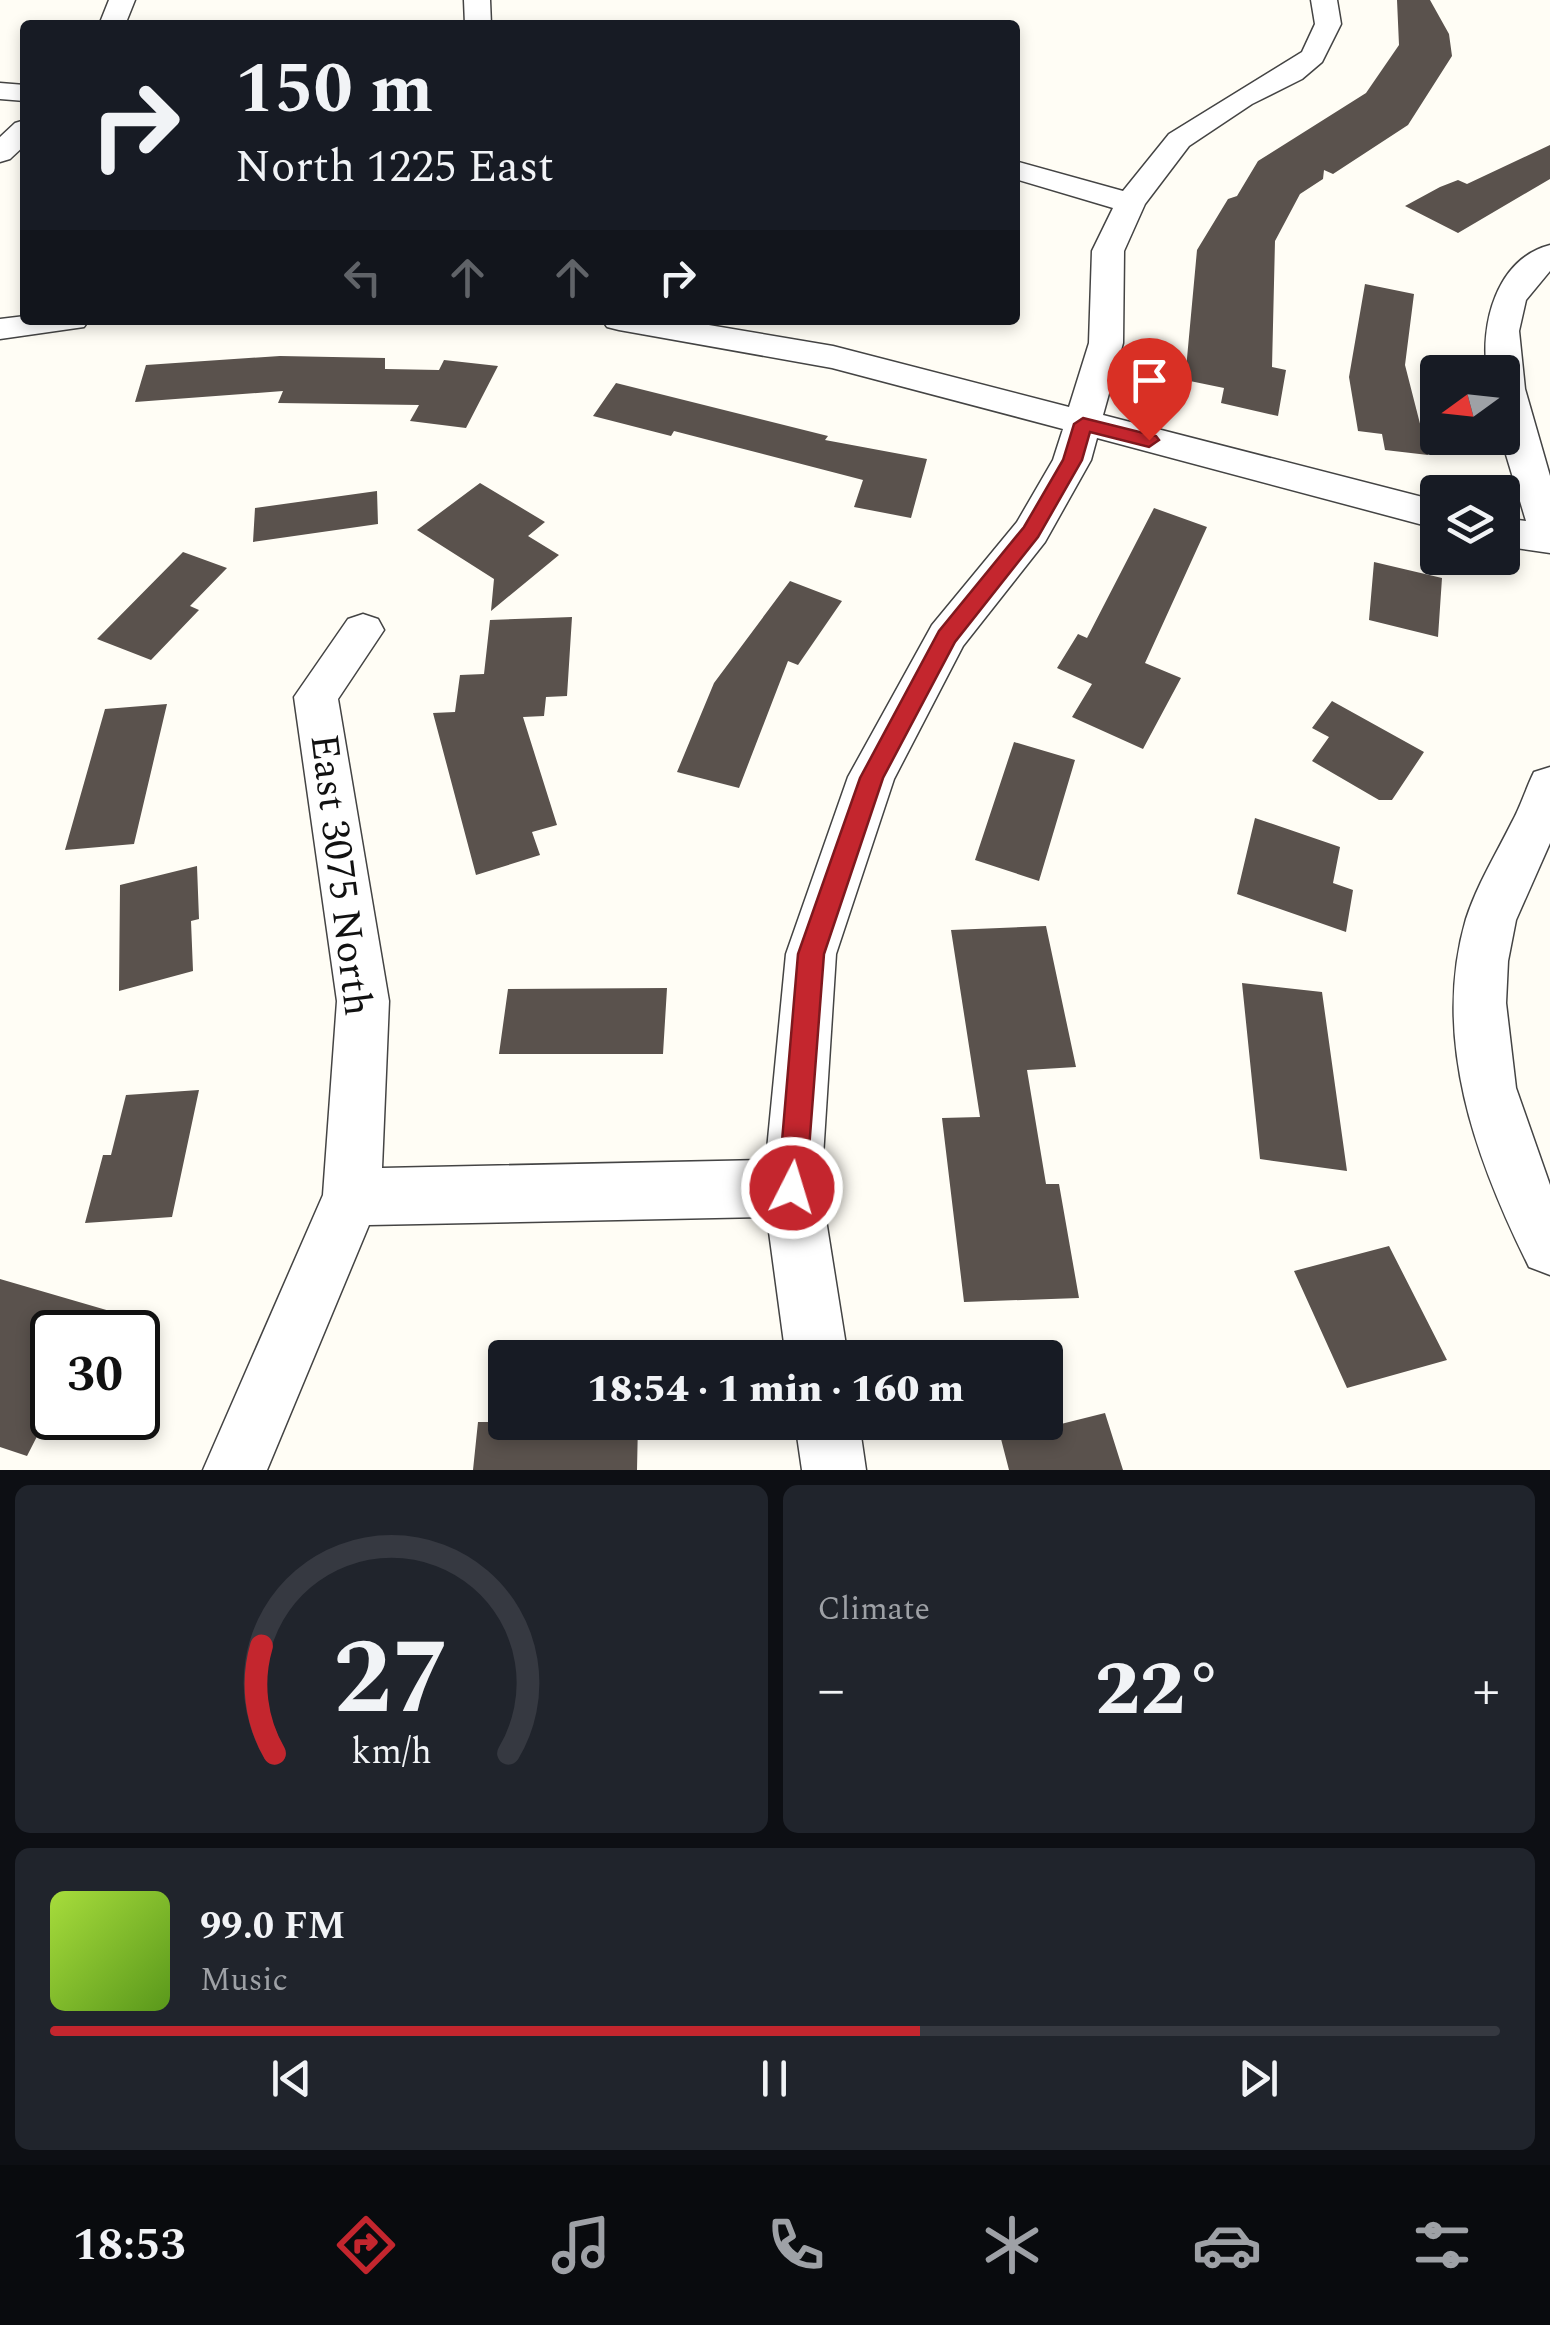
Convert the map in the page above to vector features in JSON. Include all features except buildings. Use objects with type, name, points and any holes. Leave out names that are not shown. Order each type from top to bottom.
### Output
[{"type":"street","points":[[814,1340],[792,1188],[811,954],[871,778],[947,636],[1031,532],[1072,460],[1106,344],[1108,251],[1130,203],[1179,140],[1242,98],[1292,73],[1313,56],[1328,24],[1324,0]]},
{"type":"street","points":[[0,152],[20,133]]},
{"type":"street","points":[[1020,171],[1130,203]]},
{"type":"street","points":[[1520,534],[1550,538],[1506,385],[1500,340],[1505,309],[1517,288],[1533,267],[1550,255]]},
{"type":"street","points":[[0,330],[36,325]]},
{"type":"street","points":[[647,325],[833,357],[1420,510]]},
{"type":"street","name":"East 3075 North","points":[[235,1470],[352,1198],[363,1002],[316,697],[363,630]]},
{"type":"street","points":[[1550,786],[1491,920],[1481,970],[1482,1040],[1495,1113],[1525,1200],[1550,1246]]},
{"type":"street","points":[[352,1198],[792,1188]]},
{"type":"street","points":[[830,1440],[834,1470]]},
{"type":"route","points":[[792,1188],[811,954],[871,778],[947,636],[1031,532],[1072,460],[1083,424],[1149,440]]}]
